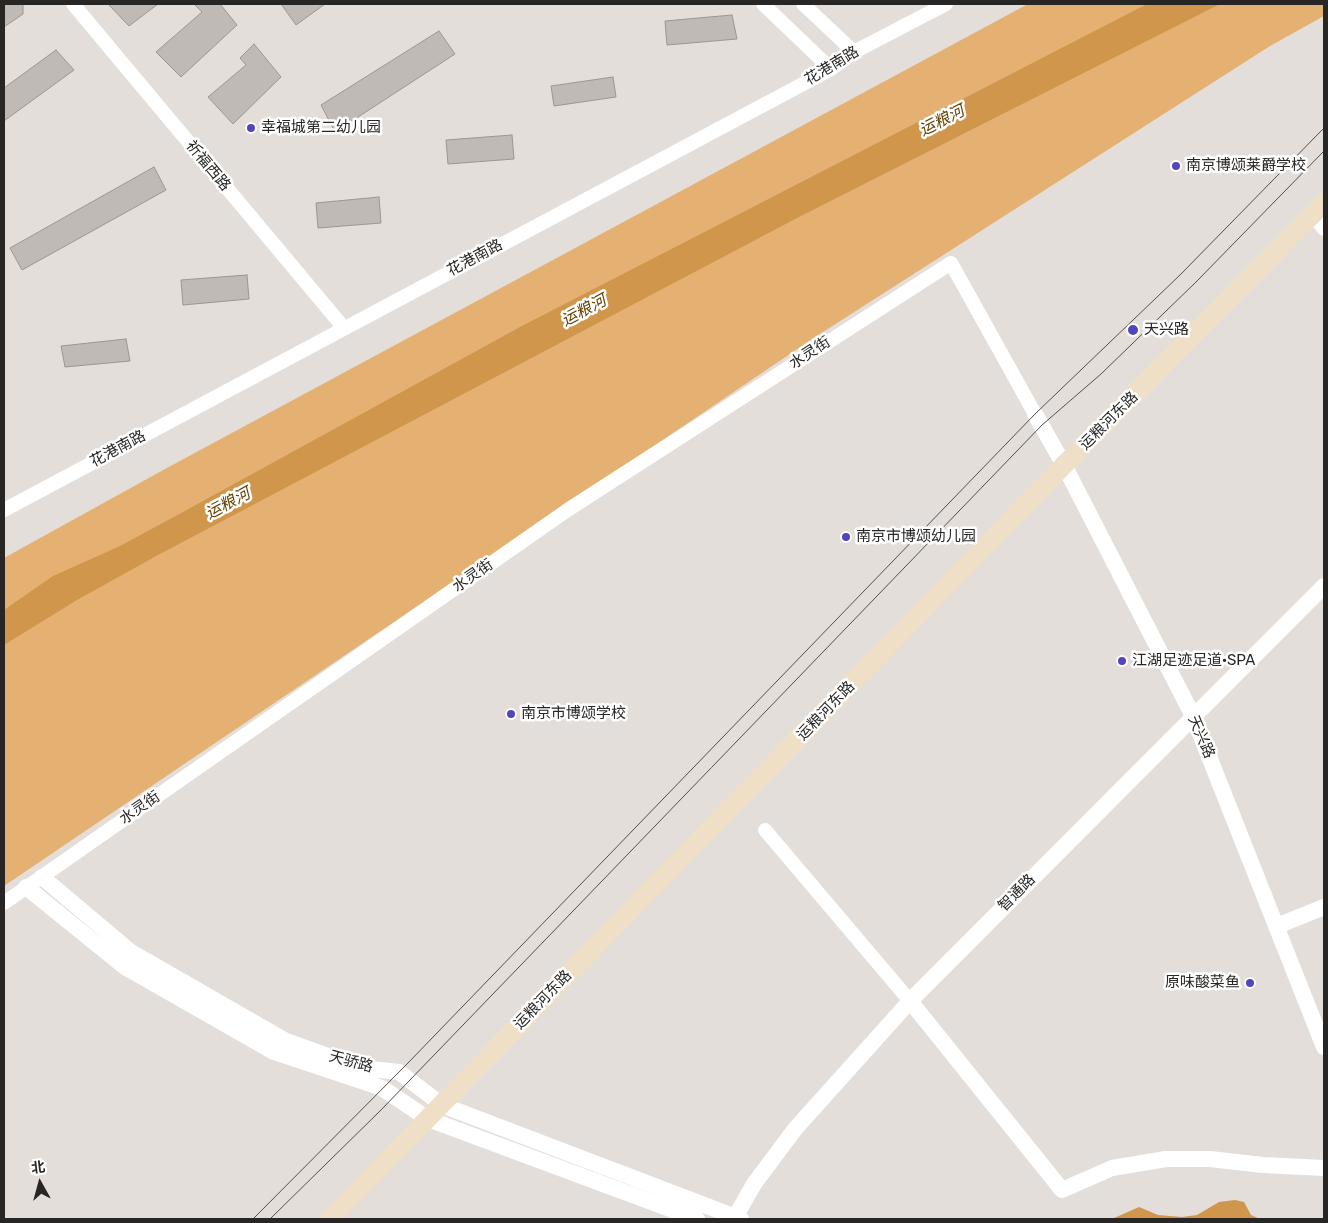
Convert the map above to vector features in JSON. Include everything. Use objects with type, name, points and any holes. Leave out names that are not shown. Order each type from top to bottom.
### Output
[{"type":"main road","name":"运粮河东路","points":[[330,1219],[1064,465],[1320,216]]},
{"type":"street","name":"祈福西路","points":[[72,4],[344,328]]},
{"type":"street","points":[[763,4],[830,69]]},
{"type":"street","points":[[803,4],[854,52]]},
{"type":"street","name":"花港南路","points":[[4,510],[830,69],[854,52],[946,4]]},
{"type":"street","name":"水灵街","points":[[4,903],[569,509],[951,263],[1035,414]]},
{"type":"street","name":"天兴路","points":[[1035,414],[1064,465],[1193,716],[1324,1047]]},
{"type":"street","name":"智通路","points":[[736,1218],[754,1184],[795,1129],[910,1001],[1324,586]]},
{"type":"street","points":[[765,830],[910,1001],[1062,1190],[1112,1168],[1166,1159],[1210,1159],[1263,1166],[1324,1168]]},
{"type":"street","name":"天骄路","points":[[42,877],[131,952],[284,1040],[361,1068],[399,1072],[442,1105],[736,1218]]},
{"type":"street","name":"天骄路","points":[[26,888],[125,967],[274,1052],[382,1088],[428,1119],[697,1219]]},
{"type":"street","points":[[1277,926],[1324,907]]},
{"type":"shaded area","points":[[1028,4],[1324,4],[1324,16],[1270,46],[812,339],[4,886],[4,558],[165,469]]},
{"type":"water","name":"运粮河","points":[[1147,4],[1220,4],[797,218],[158,555],[77,600],[4,645],[4,610],[53,576],[120,546],[520,327]]},
{"type":"water","points":[[1235,1200],[1244,1202],[1251,1215],[1260,1219],[1112,1219],[1139,1207],[1158,1215],[1182,1217],[1197,1215],[1219,1202]]},
{"type":"building","points":[[4,4],[23,4],[23,14],[4,27]]},
{"type":"building","points":[[108,4],[158,4],[129,26]]},
{"type":"building","points":[[194,4],[220,4],[237,25],[181,77],[156,52],[202,12]]},
{"type":"building","points":[[281,4],[325,4],[296,25]]},
{"type":"building","points":[[732,15],[737,39],[667,45],[665,21]]},
{"type":"building","points":[[439,31],[455,54],[335,132],[321,105]]},
{"type":"building","points":[[254,44],[281,77],[233,124],[208,97],[246,65],[240,58]]},
{"type":"building","points":[[56,50],[74,70],[4,121],[4,88]]},
{"type":"building","points":[[613,77],[616,97],[554,106],[551,86]]},
{"type":"building","points":[[512,135],[514,159],[448,164],[446,140]]},
{"type":"building","points":[[154,167],[166,190],[22,270],[10,248]]},
{"type":"building","points":[[379,197],[381,223],[318,228],[316,203]]},
{"type":"building","points":[[247,275],[249,299],[183,305],[181,280]]},
{"type":"building","points":[[126,339],[130,361],[65,367],[61,346]]},
{"type":"tram line","points":[[253,1219],[407,1064],[1035,414],[1180,275],[1324,128]]},
{"type":"tram line","points":[[270,1219],[381,1110],[1042,425],[1101,374],[1196,282],[1324,151]]},
{"type":"place","name":"幸福城第二幼儿园","points":[[251,128]]},
{"type":"place","name":"南京博颂莱爵学校","points":[[1176,166]]},
{"type":"place","name":"天兴路","points":[[1133,330]]},
{"type":"place","name":"南京市博颂幼儿园","points":[[846,537]]},
{"type":"place","name":"江湖足迹足道·SPA","points":[[1122,661]]},
{"type":"place","name":"南京市博颂学校","points":[[511,714]]},
{"type":"place","name":"原味酸菜鱼","points":[[1250,983]]}]
